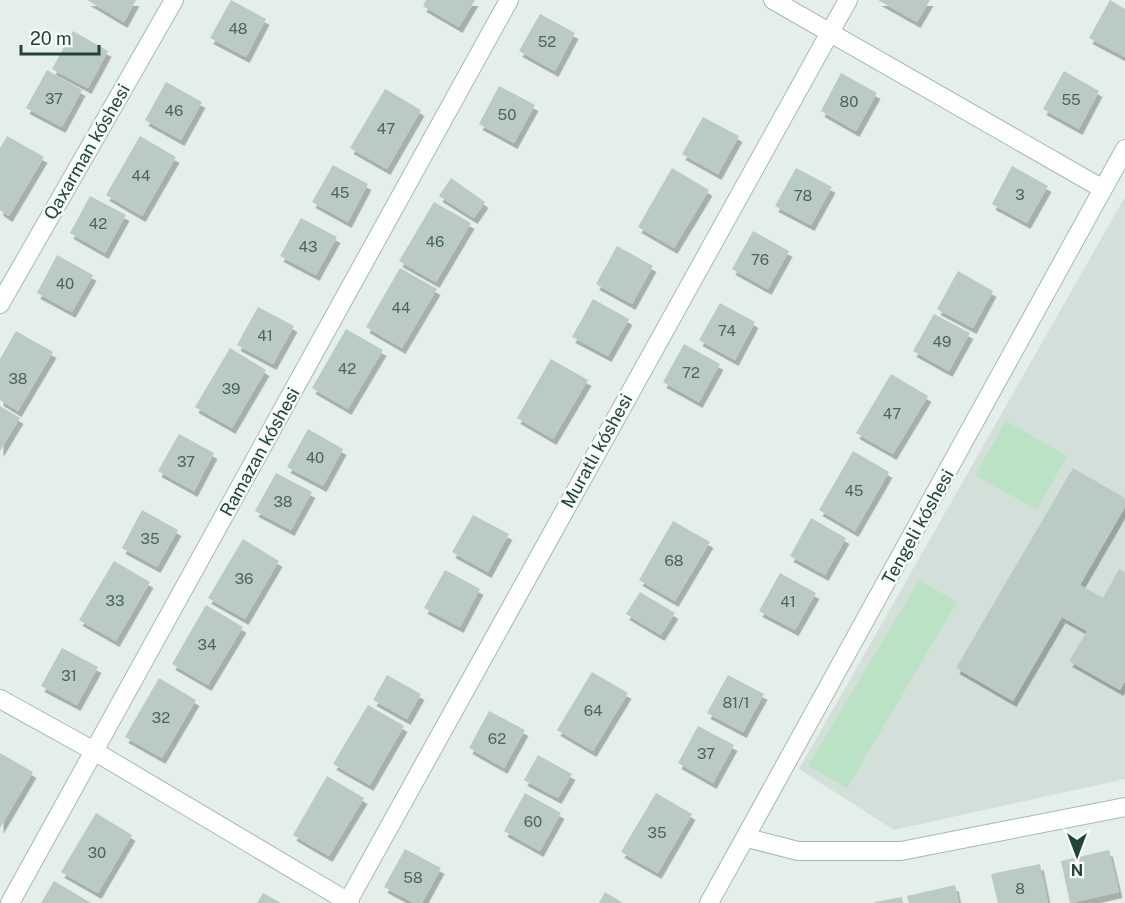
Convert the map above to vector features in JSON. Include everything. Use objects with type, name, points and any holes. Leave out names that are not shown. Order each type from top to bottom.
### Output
[{"type":"street","name":"Qaxarman kóshesi","points":[[0,304],[174,0]]},
{"type":"street","name":"Ramazan kóshesi","points":[[10,903],[509,0]]},
{"type":"street","points":[[773,0],[1103,189]]},
{"type":"street","name":"Muratlı kóshesi","points":[[348,902],[848,0]]},
{"type":"street","name":"Tengeli kóshesi","points":[[709,903],[747,838],[1125,149]]},
{"type":"street","points":[[0,699],[94,751],[348,902]]},
{"type":"street","points":[[747,838],[798,851],[901,851],[1125,807]]},
{"type":"shaded area","points":[[1125,197],[1125,779],[894,830],[799,769]]},
{"type":"green space","points":[[1006,421],[1067,456],[1037,510],[975,475]]},
{"type":"green space","points":[[919,580],[957,602],[847,788],[808,766]]},
{"type":"building","points":[[87,0],[136,0],[124,22]]},
{"type":"building","points":[[231,0],[266,19],[246,57],[210,38]]},
{"type":"building","points":[[426,0],[475,0],[459,27],[423,6]]},
{"type":"building","points":[[878,0],[930,0],[917,22]]},
{"type":"building","points":[[1110,0],[1125,9],[1125,57],[1089,38]]},
{"type":"building","points":[[540,14],[575,33],[555,71],[519,51]]},
{"type":"building","points":[[73,31],[108,51],[88,88],[52,69]]},
{"type":"building","points":[[47,70],[82,90],[62,127],[26,108]]},
{"type":"building","points":[[1064,71],[1099,91],[1079,129],[1043,109]]},
{"type":"building","points":[[841,73],[877,93],[856,131],[821,111]]},
{"type":"building","points":[[166,82],[202,102],[181,140],[145,120]]},
{"type":"building","points":[[499,86],[535,105],[514,143],[479,124]]},
{"type":"building","points":[[385,89],[421,110],[387,169],[350,148]]},
{"type":"building","points":[[703,117],[739,136],[718,174],[682,154]]},
{"type":"building","points":[[7,136],[44,157],[9,216],[0,210],[0,148]]},
{"type":"building","points":[[140,136],[176,157],[142,216],[106,195]]},
{"type":"building","points":[[333,165],[368,184],[348,222],[312,202]]},
{"type":"building","points":[[1012,166],[1048,186],[1027,223],[992,204]]},
{"type":"building","points":[[672,168],[709,190],[674,248],[638,227]]},
{"type":"building","points":[[796,168],[832,187],[811,225],[775,206]]},
{"type":"building","points":[[451,178],[485,202],[474,218],[439,196]]},
{"type":"building","points":[[90,196],[126,215],[105,253],[70,233]]},
{"type":"building","points":[[434,202],[471,223],[436,282],[399,261]]},
{"type":"building","points":[[301,218],[337,237],[316,275],[280,256]]},
{"type":"building","points":[[753,231],[789,251],[768,289],[732,269]]},
{"type":"building","points":[[617,246],[653,266],[632,304],[596,284]]},
{"type":"building","points":[[57,255],[93,275],[72,312],[37,293]]},
{"type":"building","points":[[400,268],[437,289],[402,348],[366,327]]},
{"type":"building","points":[[958,271],[993,291],[973,328],[937,309]]},
{"type":"building","points":[[593,299],[629,319],[608,356],[572,337]]},
{"type":"building","points":[[720,303],[755,322],[735,360],[699,340]]},
{"type":"building","points":[[258,307],[294,326],[273,364],[237,345]]},
{"type":"building","points":[[934,314],[970,333],[949,371],[913,351]]},
{"type":"building","points":[[346,329],[383,350],[348,409],[312,388]]},
{"type":"building","points":[[16,331],[53,352],[18,411],[0,400],[0,359]]},
{"type":"building","points":[[684,344],[720,364],[699,402],[663,382]]},
{"type":"building","points":[[230,348],[266,370],[232,428],[195,407]]},
{"type":"building","points":[[551,359],[588,380],[553,439],[517,418]]},
{"type":"building","points":[[891,374],[928,396],[893,454],[856,433]]},
{"type":"building","points":[[0,406],[20,418],[0,451]]},
{"type":"building","points":[[308,429],[343,449],[323,486],[287,467]]},
{"type":"building","points":[[179,434],[214,453],[194,491],[158,471]]},
{"type":"building","points":[[853,451],[889,472],[855,531],[819,510]]},
{"type":"building","points":[[1073,468],[1125,498],[1125,507],[1080,585],[1103,598],[1119,569],[1125,572],[1125,681],[1120,690],[1069,661],[1087,631],[1062,617],[1013,701],[956,668]]},
{"type":"building","points":[[276,473],[312,492],[291,530],[255,511]]},
{"type":"building","points":[[142,510],[178,530],[157,567],[122,548]]},
{"type":"building","points":[[473,515],[509,534],[488,572],[452,552]]},
{"type":"building","points":[[811,518],[846,538],[825,575],[790,556]]},
{"type":"building","points":[[673,521],[710,542],[675,601],[639,580]]},
{"type":"building","points":[[243,539],[279,561],[245,619],[208,598]]},
{"type":"building","points":[[114,561],[150,582],[116,641],[79,620]]},
{"type":"building","points":[[445,570],[480,589],[460,627],[424,608]]},
{"type":"building","points":[[780,573],[816,593],[795,630],[759,611]]},
{"type":"building","points":[[640,592],[675,613],[661,635],[626,614]]},
{"type":"building","points":[[206,605],[243,627],[208,685],[172,664]]},
{"type":"building","points":[[62,648],[98,667],[77,705],[41,686]]},
{"type":"building","points":[[592,672],[628,693],[593,751],[557,730]]},
{"type":"building","points":[[387,675],[421,694],[407,719],[373,700]]},
{"type":"building","points":[[728,675],[764,694],[743,732],[707,713]]},
{"type":"building","points":[[159,678],[196,700],[162,758],[125,737]]},
{"type":"building","points":[[368,705],[404,726],[370,785],[333,764]]},
{"type":"building","points":[[489,711],[525,730],[504,768],[469,748]]},
{"type":"building","points":[[698,726],[734,745],[713,783],[678,763]]},
{"type":"building","points":[[0,753],[33,772],[0,828]]},
{"type":"building","points":[[538,755],[572,774],[558,798],[524,780]]},
{"type":"building","points":[[327,776],[364,798],[329,856],[293,835]]},
{"type":"building","points":[[525,793],[561,813],[540,851],[504,831]]},
{"type":"building","points":[[656,793],[692,814],[658,873],[621,852]]},
{"type":"building","points":[[96,813],[132,835],[98,893],[61,872]]},
{"type":"building","points":[[405,849],[441,868],[422,903],[414,903],[384,887]]},
{"type":"building","points":[[1109,850],[1119,892],[1070,903],[1061,861]]},
{"type":"building","points":[[1040,864],[1048,903],[998,903],[991,874]]},
{"type":"building","points":[[54,881],[91,903],[41,903]]},
{"type":"building","points":[[955,885],[959,903],[909,903],[907,896]]},
{"type":"building","points":[[605,892],[623,903],[599,903]]},
{"type":"building","points":[[263,893],[281,903],[257,903]]},
{"type":"building","points":[[902,897],[903,903],[875,903],[875,902]]}]
